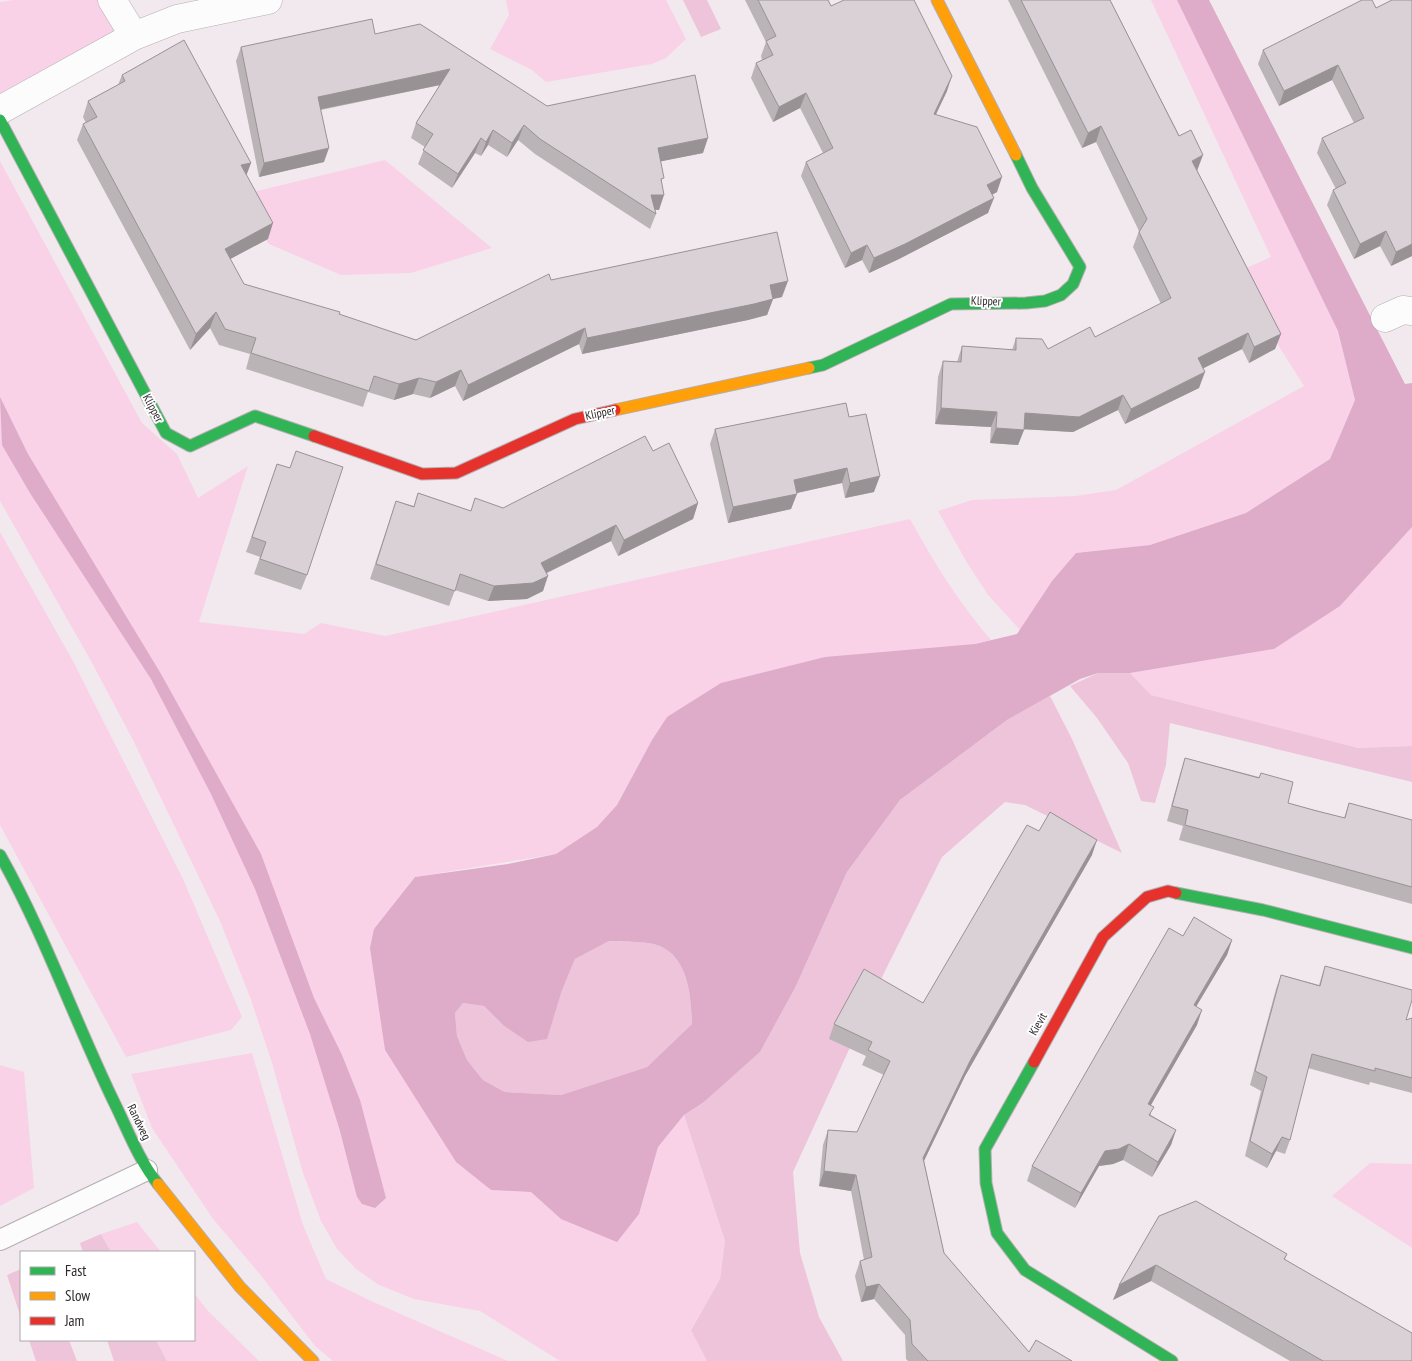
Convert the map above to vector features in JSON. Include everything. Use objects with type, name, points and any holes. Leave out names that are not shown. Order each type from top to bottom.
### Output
[{"type":"street","points":[[112,0],[134,36]]},
{"type":"street","points":[[0,110],[134,36],[177,19],[268,0]]},
{"type":"street","name":"Klipper","points":[[0,120],[166,433],[190,446],[255,416],[422,474],[456,474],[575,419],[823,365],[951,304],[966,300],[1035,303],[1065,294],[1078,280],[1080,267],[1032,188],[937,0]]},
{"type":"street","points":[[1384,318],[1403,310],[1412,311]]},
{"type":"street","name":"Randweg","points":[[0,855],[21,892],[102,1077],[147,1170],[240,1287],[313,1361]]},
{"type":"street","name":"Kievit","points":[[1172,1361],[1025,1270],[998,1232],[986,1183],[985,1149],[1102,938],[1148,896],[1168,891],[1263,910],[1412,948]]},
{"type":"lane","points":[[0,1240],[147,1170]]},
{"type":"shaded area","points":[[13,0],[110,0],[117,33],[0,96],[0,2]]},
{"type":"shaded area","points":[[506,0],[666,0],[686,39],[666,58],[652,64],[546,82],[532,70],[490,49],[509,15]]},
{"type":"shaded area","points":[[683,0],[707,0],[721,29],[701,37]]},
{"type":"shaded area","points":[[1151,0],[1177,0],[1338,330],[1355,400],[1330,459],[1246,513],[1150,545],[1076,553],[1052,581],[1020,630],[988,595],[966,561],[938,511],[972,500],[1075,496],[1116,490],[1304,386],[1233,274],[1271,257]]},
{"type":"shaded area","points":[[1177,0],[1209,0],[1405,384],[1412,383],[1412,527],[1340,606],[1274,649],[1130,673],[1098,673],[1080,679],[1007,720],[900,800],[847,872],[796,986],[760,1052],[704,1102],[684,1115],[658,1147],[639,1214],[617,1242],[561,1219],[531,1192],[491,1190],[456,1162],[385,1050],[370,948],[374,929],[415,877],[508,864],[556,854],[597,827],[617,805],[652,740],[667,717],[721,683],[825,657],[975,644],[1017,634],[1052,581],[1076,553],[1150,545],[1246,513],[1330,459],[1355,400],[1338,331]],"holes":[[[609,941],[655,944],[670,952],[683,969],[691,1002],[692,1024],[647,1067],[561,1095],[505,1092],[483,1080],[467,1060],[457,1036],[455,1013],[463,1003],[484,1006],[503,1025],[528,1042],[547,1039],[561,993],[575,959]]]},
{"type":"shaded area","points":[[385,160],[492,248],[411,273],[341,275],[269,244],[232,197]]},
{"type":"shaded area","points":[[0,161],[142,423],[177,454],[198,498],[248,466],[199,622],[304,634],[321,623],[385,636],[910,519],[947,581],[991,640],[667,717],[652,740],[617,805],[597,827],[556,854],[415,877],[374,929],[385,1050],[456,1162],[491,1190],[531,1192],[561,1219],[639,1214],[658,1147],[684,1115],[725,1241],[720,1279],[691,1329],[707,1361],[560,1361],[480,1311],[414,1299],[379,1285],[356,1269],[337,1249],[321,1221],[303,1173],[272,1063],[250,997],[220,921],[133,740],[91,661],[0,501]]},
{"type":"shaded area","points":[[0,397],[28,454],[161,674],[261,854],[314,998],[342,1055],[360,1100],[386,1198],[375,1208],[362,1204],[357,1197],[340,1131],[310,1034],[255,889],[211,794],[151,679],[30,493],[2,445]]},
{"type":"shaded area","points":[[1412,527],[1412,746],[1358,748],[1204,711],[1151,695],[1130,673],[1274,649],[1340,606]]},
{"type":"shaded area","points":[[0,532],[73,661],[183,879],[242,1017],[231,1030],[126,1057],[0,825]]},
{"type":"shaded area","points":[[1098,673],[1130,673],[1151,695],[1358,748],[1412,746],[1412,782],[1170,723],[1166,765],[1155,803],[1141,801],[1128,763],[1097,718],[1070,686]]},
{"type":"shaded area","points":[[1050,696],[1072,739],[1122,853],[1025,805],[1005,802],[942,857],[885,971],[793,1172],[800,1253],[819,1317],[843,1361],[707,1361],[691,1330],[720,1279],[725,1241],[684,1115],[704,1102],[760,1052],[796,986],[847,872],[900,800],[1007,720]]},
{"type":"shaded area","points":[[609,941],[649,943],[660,946],[670,952],[683,969],[691,1002],[692,1024],[647,1067],[561,1095],[505,1092],[483,1080],[467,1060],[457,1036],[455,1013],[463,1003],[484,1006],[503,1025],[561,993],[575,959]]},
{"type":"shaded area","points":[[252,1053],[303,1225],[326,1279],[371,1301],[508,1361],[333,1361],[315,1346],[259,1273],[213,1219],[152,1128],[131,1074]]},
{"type":"shaded area","points":[[0,1065],[24,1072],[34,1188],[0,1206]]},
{"type":"shaded area","points":[[1370,1163],[1412,1164],[1412,1248],[1332,1196]]},
{"type":"shaded area","points":[[137,1222],[160,1251],[110,1251],[101,1234]]},
{"type":"shaded area","points":[[101,1234],[110,1251],[83,1251],[80,1243]]},
{"type":"shaded area","points":[[20,1269],[20,1315],[7,1275]]},
{"type":"shaded area","points":[[195,1294],[208,1311],[259,1361],[167,1361],[157,1341],[195,1341]]},
{"type":"shaded area","points":[[29,1341],[69,1341],[77,1361],[36,1361]]},
{"type":"shaded area","points":[[107,1341],[157,1341],[167,1361],[114,1361]]},
{"type":"building","points":[[758,0],[828,0],[831,6],[844,0],[914,0],[952,76],[934,114],[977,127],[1002,177],[987,185],[994,198],[874,258],[867,245],[851,253],[806,162],[833,148],[806,93],[779,107],[756,63],[773,55],[766,41],[776,36]]},
{"type":"building","points":[[1021,0],[1110,0],[1179,136],[1191,130],[1203,155],[1192,161],[1281,334],[1254,347],[1248,333],[1198,358],[1205,372],[1131,409],[1123,395],[1079,417],[1025,413],[1024,430],[996,428],[997,412],[941,408],[943,361],[961,362],[962,346],[1016,350],[1016,338],[1042,339],[1048,349],[1090,327],[1095,337],[1171,298],[1139,232],[1147,219],[1101,126],[1088,133]]},
{"type":"building","points":[[1362,0],[1372,0],[1376,8],[1392,0],[1412,0],[1412,244],[1396,252],[1386,231],[1360,244],[1333,190],[1346,183],[1322,138],[1364,118],[1338,65],[1284,91],[1263,50]]},
{"type":"building","points":[[372,19],[375,34],[420,24],[547,106],[695,75],[708,138],[658,148],[664,178],[661,179],[664,195],[651,195],[656,214],[540,139],[524,125],[512,143],[493,130],[486,142],[481,138],[458,174],[423,150],[433,134],[416,123],[450,69],[318,97],[329,148],[264,163],[241,47]]},
{"type":"building","points":[[184,40],[251,163],[241,165],[273,223],[225,249],[244,284],[340,312],[339,314],[416,340],[549,274],[551,280],[777,232],[788,281],[770,285],[773,299],[754,304],[587,338],[585,328],[468,385],[461,370],[436,382],[419,378],[399,384],[374,376],[369,391],[251,353],[256,338],[225,329],[216,312],[196,334],[83,124],[97,117],[88,101],[125,81],[122,75]]},
{"type":"building","points":[[846,403],[849,417],[866,414],[880,476],[850,483],[847,468],[794,480],[797,494],[733,507],[715,429]]},
{"type":"building","points":[[645,436],[653,451],[669,443],[698,503],[624,540],[616,525],[541,563],[548,576],[533,583],[494,586],[460,574],[455,591],[376,564],[396,501],[414,507],[418,493],[471,511],[475,498],[503,508]]},
{"type":"building","points":[[296,451],[343,467],[307,575],[260,559],[266,542],[252,537],[277,464],[290,468]]},
{"type":"building","points":[[1185,758],[1259,778],[1261,773],[1293,782],[1288,803],[1317,811],[1345,818],[1349,803],[1412,820],[1412,887],[1185,825],[1188,810],[1172,806]]},
{"type":"building","points":[[1050,812],[1097,840],[970,1061],[923,1158],[944,1253],[1029,1352],[1036,1340],[1072,1361],[928,1361],[912,1344],[910,1320],[879,1284],[866,1287],[860,1261],[872,1257],[856,1175],[824,1171],[828,1130],[857,1132],[890,1061],[868,1050],[872,1042],[834,1024],[864,969],[923,1003],[1027,825],[1039,831]]},
{"type":"building","points":[[1194,917],[1232,940],[1194,1005],[1202,1010],[1148,1104],[1154,1107],[1149,1115],[1176,1130],[1158,1162],[1129,1144],[1119,1149],[1105,1151],[1081,1193],[1032,1166],[1169,928],[1183,936]]},
{"type":"building","points":[[1325,966],[1412,990],[1412,1000],[1406,1020],[1412,1018],[1412,1078],[1375,1068],[1375,1071],[1312,1054],[1290,1140],[1282,1137],[1272,1154],[1250,1141],[1267,1077],[1255,1071],[1281,975],[1320,986]]},
{"type":"building","points":[[1196,1201],[1287,1254],[1284,1259],[1412,1333],[1412,1361],[1323,1361],[1156,1265],[1119,1285],[1159,1216]]},
{"type":"traffic: fast","points":[[0,120],[166,433],[190,446],[255,416],[314,436]]},
{"type":"traffic: fast","points":[[809,368],[823,365],[951,304],[1045,301],[1061,295],[1073,284],[1080,267],[1032,188],[1016,155]]},
{"type":"traffic: fast","points":[[0,855],[45,945],[133,1143],[144,1164],[158,1184]]},
{"type":"traffic: fast","points":[[1176,893],[1263,910],[1412,948]]},
{"type":"traffic: fast","points":[[1034,1062],[985,1149],[986,1183],[997,1233],[1025,1270],[1172,1361]]},
{"type":"traffic: slow","points":[[937,0],[1016,155]]},
{"type":"traffic: slow","points":[[615,410],[809,368]]},
{"type":"traffic: slow","points":[[158,1184],[240,1287],[313,1361]]},
{"type":"traffic: jam","points":[[314,436],[422,474],[456,473],[575,419],[615,410]]},
{"type":"traffic: jam","points":[[1034,1062],[1103,937],[1147,897],[1168,891],[1176,893]]}]
